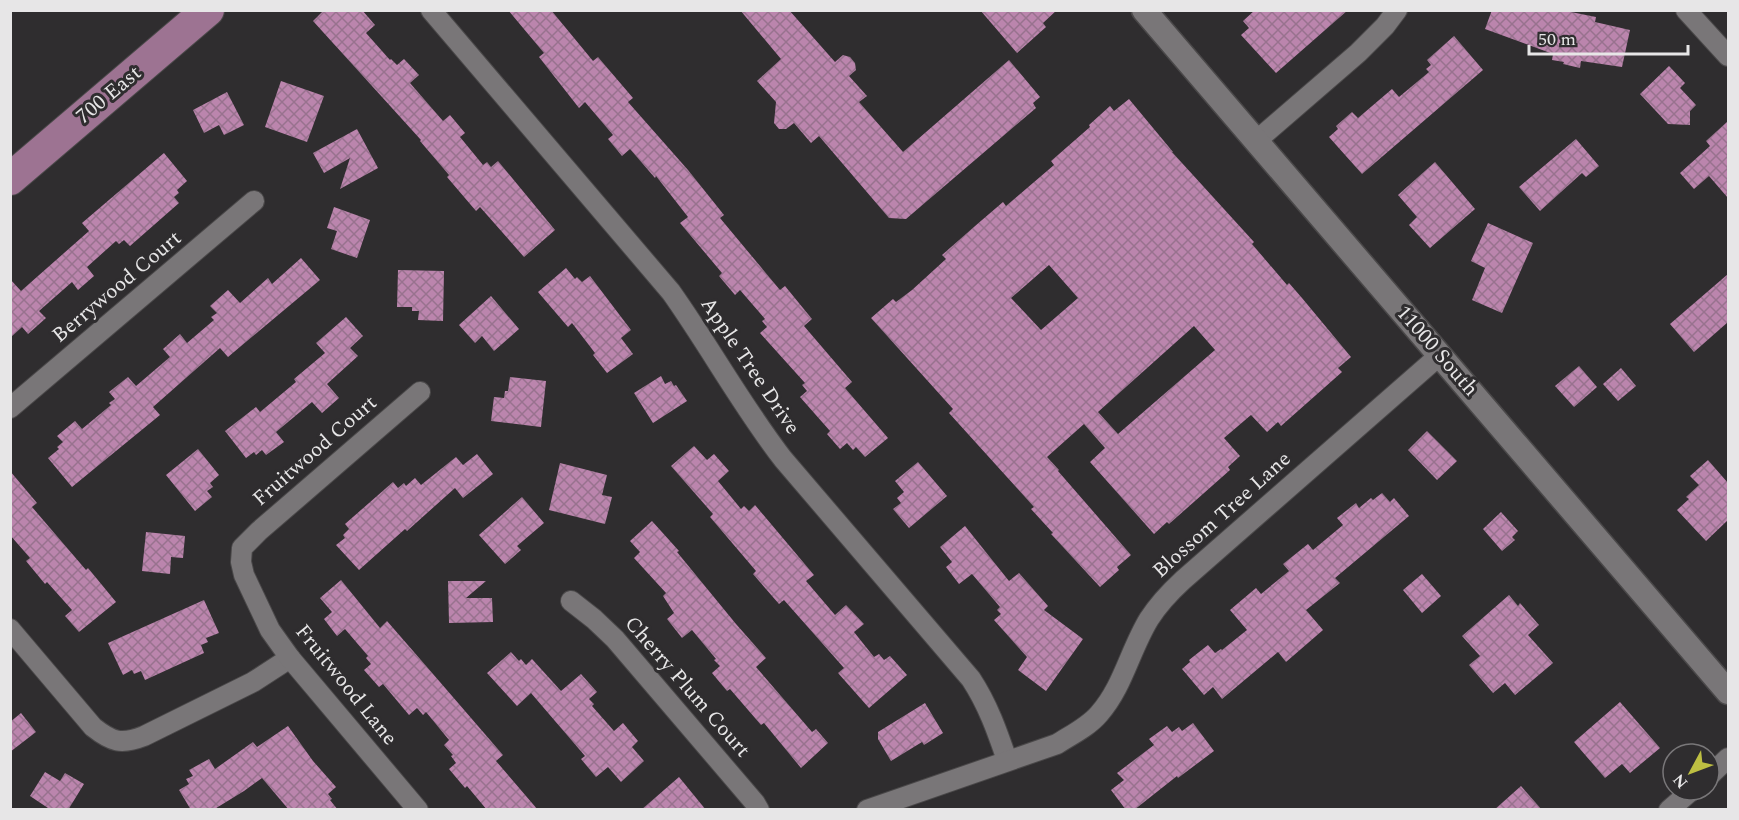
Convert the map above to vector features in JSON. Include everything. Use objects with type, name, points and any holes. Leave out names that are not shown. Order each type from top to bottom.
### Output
[{"type":"main road","name":"700 East","points":[[10,179],[208,10]]},
{"type":"street","name":"Apple Tree Drive","points":[[431,10],[671,292],[765,435],[971,679],[992,717],[1007,760]]},
{"type":"street","name":"11000 South","points":[[1144,10],[1728,692]]},
{"type":"street","points":[[1256,141],[1358,52],[1385,26],[1397,10]]},
{"type":"street","points":[[1686,10],[1728,56]]},
{"type":"street","name":"Berrywood Court","points":[[10,408],[254,201]]},
{"type":"street","name":"Blossom Tree Lane","points":[[867,810],[1057,744],[1079,731],[1098,715],[1114,694],[1149,620],[1164,599],[1440,355]]},
{"type":"street","name":"Fruitwood Court","points":[[242,548],[420,392]]},
{"type":"street","name":"Fruitwood Lane","points":[[242,548],[241,562],[244,575],[270,630],[290,658],[418,810]]},
{"type":"street","name":"Cherry Plum Court","points":[[572,601],[615,639],[759,810]]},
{"type":"street","points":[[10,629],[93,726],[104,736],[117,742],[131,741],[144,736],[253,682],[290,658]]},
{"type":"building","points":[[324,10],[362,10],[375,25],[366,33],[390,60],[397,65],[404,59],[419,75],[410,83],[443,121],[450,115],[465,133],[460,137],[483,165],[487,162],[491,167],[498,161],[555,230],[524,257],[480,207],[476,211],[447,177],[449,175],[421,140],[313,21]]},
{"type":"building","points":[[508,10],[551,10],[593,61],[598,57],[633,98],[628,102],[724,215],[720,218],[780,290],[785,286],[812,319],[804,326],[852,382],[845,388],[888,438],[865,457],[856,447],[853,450],[847,443],[840,449],[827,434],[830,431],[800,397],[807,391],[802,385],[805,383],[760,333],[767,327],[762,321],[765,319],[740,290],[735,295],[719,276],[722,273],[680,223],[688,217],[656,176],[655,178],[630,149],[622,156],[608,139],[613,135],[585,102],[579,108],[539,57],[544,53]]},
{"type":"building","points":[[740,10],[789,10],[835,62],[843,55],[850,57],[855,63],[856,70],[849,76],[867,96],[859,102],[903,152],[1009,60],[1040,97],[1033,103],[1036,108],[906,219],[889,218],[819,136],[811,143],[794,123],[786,129],[779,129],[774,123],[776,102],[757,81],[781,59]]},
{"type":"building","points":[[980,10],[1057,10],[1043,23],[1046,27],[1017,53]]},
{"type":"building","points":[[1255,10],[1348,10],[1276,73],[1241,35],[1249,28],[1243,21]]},
{"type":"building","points":[[1492,10],[1561,10],[1596,17],[1595,22],[1630,30],[1622,67],[1581,61],[1580,68],[1552,60],[1553,54],[1485,29]]},
{"type":"building","points":[[1454,36],[1483,70],[1362,174],[1329,137],[1338,129],[1336,126],[1352,112],[1358,118],[1392,89],[1399,97],[1429,72],[1426,69],[1431,65],[1427,60]]},
{"type":"building","points":[[1669,66],[1685,83],[1680,88],[1696,105],[1690,111],[1690,125],[1668,124],[1640,94]]},
{"type":"building","points":[[281,81],[324,96],[307,142],[265,127]]},
{"type":"building","points":[[227,92],[244,125],[224,135],[219,125],[204,133],[193,110]]},
{"type":"building","points":[[1129,99],[1172,152],[1254,242],[1252,244],[1287,285],[1289,283],[1351,357],[1338,368],[1342,372],[1281,426],[1278,422],[1267,432],[1251,415],[1224,438],[1240,456],[1228,467],[1230,470],[1169,524],[1167,522],[1154,534],[1090,462],[1105,448],[1084,424],[1047,457],[1131,555],[1117,567],[1119,570],[1100,587],[1051,534],[1053,533],[1031,509],[1034,507],[949,413],[953,409],[871,318],[893,299],[896,302],[912,290],[946,259],[942,255],[1003,202],[1006,206],[1054,165],[1051,161],[1110,106],[1114,111]],"holes":[[[1049,265],[1078,298],[1041,330],[1011,298]],[[1194,326],[1215,350],[1118,434],[1098,412]]]},
{"type":"building","points":[[1728,121],[1728,198],[1709,176],[1694,189],[1680,173],[1710,146],[1706,141]]},
{"type":"building","points":[[357,129],[378,168],[340,189],[350,158],[324,173],[313,153]]},
{"type":"building","points":[[1576,139],[1599,166],[1586,177],[1582,173],[1540,211],[1519,187]]},
{"type":"building","points":[[164,153],[187,181],[177,190],[179,193],[174,197],[179,203],[130,246],[124,240],[119,244],[116,241],[87,267],[94,276],[78,290],[72,282],[39,311],[46,318],[28,334],[22,327],[10,338],[10,279],[21,291],[89,231],[82,223]]},
{"type":"building","points":[[1435,162],[1475,209],[1430,248],[1409,225],[1417,217],[1398,195]]},
{"type":"building","points":[[334,207],[370,220],[357,258],[331,249],[337,231],[327,228]]},
{"type":"building","points":[[1488,223],[1533,243],[1502,313],[1472,300],[1485,268],[1471,261]]},
{"type":"building","points":[[301,258],[320,280],[228,357],[220,348],[153,407],[160,415],[72,487],[48,458],[59,449],[57,447],[63,442],[57,436],[75,421],[82,429],[111,405],[109,403],[115,399],[109,392],[128,377],[136,386],[170,357],[163,349],[180,334],[187,343],[214,320],[211,317],[217,313],[210,306],[228,290],[240,303],[268,278],[272,284]]},
{"type":"building","points":[[566,268],[575,279],[577,277],[582,282],[590,276],[631,330],[621,338],[633,354],[607,373],[572,323],[568,327],[538,292]]},
{"type":"building","points":[[398,270],[444,271],[443,321],[418,320],[419,311],[412,311],[412,307],[397,307]]},
{"type":"building","points":[[1728,274],[1728,322],[1694,352],[1670,324]]},
{"type":"building","points":[[491,296],[519,329],[494,351],[482,336],[475,343],[459,325]]},
{"type":"building","points":[[346,317],[363,336],[350,348],[358,356],[327,384],[339,398],[322,413],[312,402],[276,432],[284,442],[266,455],[262,450],[246,458],[225,431],[256,407],[260,412],[296,382],[294,379],[325,353],[316,343]]},
{"type":"building","points":[[1579,366],[1597,387],[1574,407],[1555,386]]},
{"type":"building","points":[[1621,368],[1636,386],[1618,401],[1603,384]]},
{"type":"building","points":[[661,376],[665,384],[671,381],[674,386],[676,385],[687,401],[653,423],[634,393]]},
{"type":"building","points":[[510,377],[546,381],[541,427],[491,421],[494,397],[504,398],[505,391],[508,391]]},
{"type":"building","points":[[1427,431],[1457,461],[1437,480],[1408,450]]},
{"type":"building","points":[[694,446],[707,460],[714,454],[729,471],[718,481],[741,509],[744,506],[749,511],[755,505],[814,575],[806,581],[835,615],[846,605],[864,624],[854,632],[874,657],[879,654],[884,660],[890,656],[907,675],[869,708],[838,673],[844,668],[784,600],[779,604],[753,574],[756,571],[710,517],[713,514],[671,466]]},
{"type":"building","points":[[198,449],[219,475],[210,483],[213,487],[207,491],[212,497],[195,511],[166,475]]},
{"type":"building","points":[[477,454],[493,474],[463,498],[455,488],[359,570],[336,545],[345,538],[343,535],[349,529],[345,524],[393,482],[398,488],[404,483],[406,486],[415,478],[421,485],[456,457],[463,465]]},
{"type":"building","points":[[1708,460],[1728,483],[1728,520],[1706,541],[1677,510],[1689,499],[1686,497],[1699,485],[1690,476]]},
{"type":"building","points":[[918,462],[947,496],[909,528],[893,509],[901,503],[897,498],[904,492],[895,481]]},
{"type":"building","points":[[560,463],[607,475],[602,495],[612,497],[605,524],[549,510]]},
{"type":"building","points":[[10,471],[37,503],[32,507],[116,602],[79,632],[65,616],[72,610],[47,582],[45,584],[26,561],[30,558],[10,535]]},
{"type":"building","points":[[1382,493],[1390,502],[1394,498],[1409,516],[1335,578],[1340,583],[1306,610],[1323,630],[1286,662],[1278,652],[1222,699],[1213,687],[1204,695],[1182,669],[1190,662],[1189,660],[1208,645],[1215,653],[1247,630],[1230,610],[1256,588],[1261,594],[1289,571],[1283,564],[1308,544],[1313,550],[1343,525],[1337,518],[1356,503],[1359,508],[1371,498],[1373,500]]},
{"type":"building","points":[[522,497],[544,523],[517,546],[521,550],[505,564],[479,535]]},
{"type":"building","points":[[1501,512],[1518,531],[1512,537],[1515,540],[1502,551],[1483,529]]},
{"type":"building","points":[[652,521],[766,658],[756,667],[812,732],[816,729],[828,743],[801,768],[764,723],[761,725],[730,689],[727,691],[712,673],[720,666],[692,630],[682,638],[667,619],[674,613],[663,596],[666,593],[634,558],[640,552],[630,541]]},
{"type":"building","points":[[965,526],[1009,581],[1019,573],[1048,606],[1044,610],[1083,639],[1046,691],[1018,670],[1027,657],[994,620],[1001,614],[997,610],[1000,607],[972,574],[959,584],[946,567],[952,562],[940,547]]},
{"type":"building","points":[[146,532],[185,536],[183,558],[171,557],[170,574],[142,571]]},
{"type":"building","points":[[1422,574],[1441,596],[1422,613],[1403,590]]},
{"type":"building","points":[[341,580],[380,628],[387,621],[503,755],[496,761],[538,810],[487,810],[467,786],[465,788],[449,769],[456,763],[451,756],[453,755],[444,745],[449,740],[426,712],[423,715],[417,708],[409,715],[383,684],[379,687],[364,670],[371,664],[366,658],[368,656],[345,629],[337,636],[324,619],[332,612],[320,598]]},
{"type":"building","points":[[448,581],[486,581],[466,598],[492,598],[493,622],[449,623]]},
{"type":"building","points":[[1509,595],[1518,606],[1520,603],[1539,625],[1528,635],[1553,663],[1515,695],[1505,683],[1493,693],[1469,665],[1480,656],[1462,636]]},
{"type":"building","points":[[204,600],[219,633],[206,638],[208,642],[201,645],[204,653],[145,680],[141,671],[134,674],[132,670],[123,675],[108,643]]},
{"type":"building","points":[[511,652],[526,665],[532,659],[561,691],[581,674],[597,692],[589,699],[594,704],[592,706],[614,731],[623,723],[638,741],[632,747],[644,761],[621,782],[608,767],[596,777],[581,759],[585,756],[531,693],[517,706],[487,673]]},
{"type":"building","points":[[1620,702],[1660,748],[1630,773],[1622,764],[1605,778],[1574,742]]},
{"type":"building","points":[[925,703],[943,733],[924,745],[922,742],[891,761],[878,739],[878,732]]},
{"type":"building","points":[[21,713],[36,732],[10,752],[10,722]]},
{"type":"building","points":[[1193,723],[1214,751],[1178,778],[1177,776],[1134,810],[1126,810],[1111,790],[1124,780],[1117,773],[1154,745],[1149,739],[1167,726],[1172,732],[1179,727],[1182,731]]},
{"type":"building","points":[[288,726],[313,761],[336,787],[328,794],[338,810],[289,810],[262,778],[213,810],[191,810],[179,790],[189,784],[186,779],[193,776],[189,770],[209,759],[215,769],[253,742],[257,747]]},
{"type":"building","points":[[45,772],[60,781],[65,773],[84,784],[68,810],[51,810],[30,796]]},
{"type":"building","points":[[679,777],[706,810],[641,810]]},
{"type":"building","points":[[1521,786],[1542,810],[1494,810]]}]
